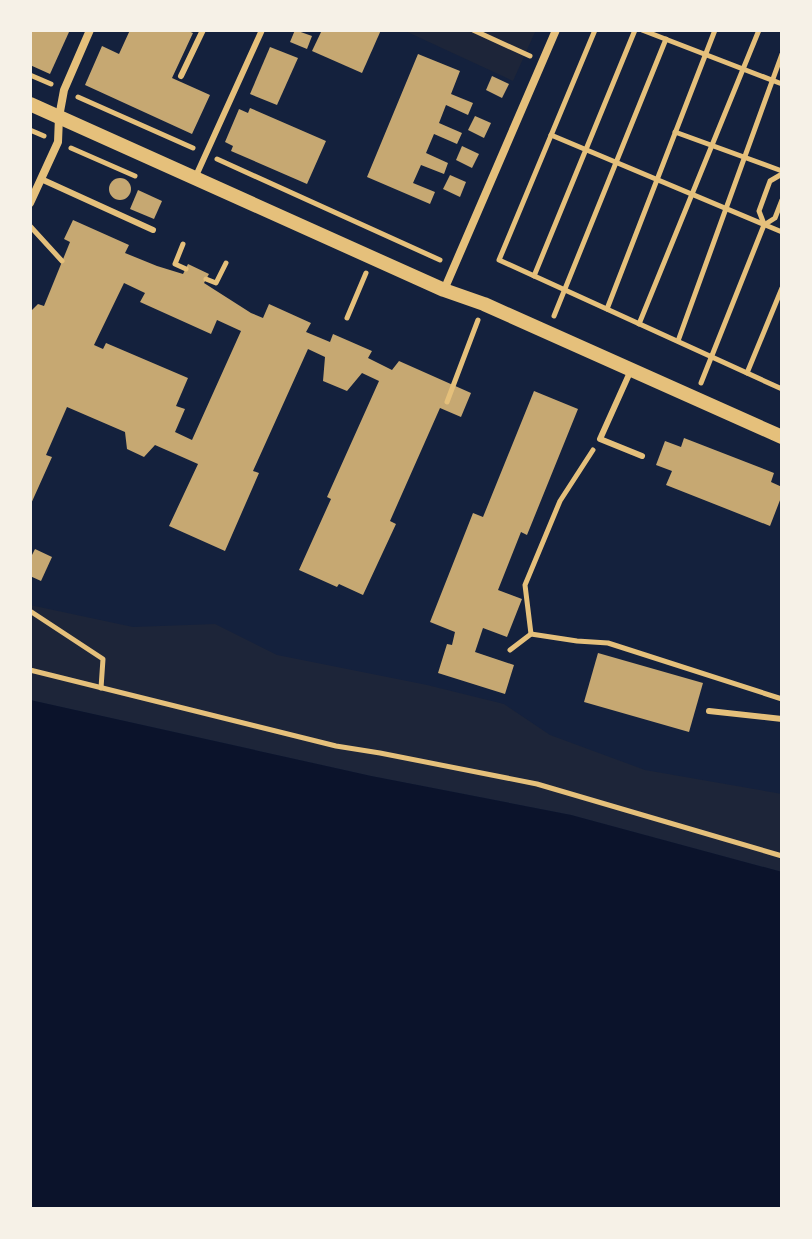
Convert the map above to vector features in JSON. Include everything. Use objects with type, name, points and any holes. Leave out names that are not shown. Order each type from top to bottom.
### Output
[{"type":"street","points":[[30,203],[58,142],[64,90],[90,30]]},
{"type":"street","points":[[444,290],[556,30]]},
{"type":"street","points":[[30,104],[444,290],[484,304],[782,437]]},
{"type":"lane","points":[[181,76],[203,30]]},
{"type":"lane","points":[[195,178],[262,30]]},
{"type":"lane","points":[[41,179],[153,230]]},
{"type":"lane","points":[[631,370],[600,439],[642,456]]},
{"type":"lane","points":[[709,711],[782,719]]},
{"type":"path","points":[[473,30],[543,62]]},
{"type":"path","points":[[595,30],[499,260],[782,389]]},
{"type":"path","points":[[534,276],[635,30]]},
{"type":"path","points":[[642,30],[782,84]]},
{"type":"path","points":[[607,309],[715,30]]},
{"type":"path","points":[[639,324],[759,30]]},
{"type":"path","points":[[552,320],[666,39]]},
{"type":"path","points":[[678,341],[782,54]]},
{"type":"path","points":[[30,75],[439,258],[450,275]]},
{"type":"path","points":[[675,132],[782,173]]},
{"type":"path","points":[[551,135],[782,232]]},
{"type":"path","points":[[764,225],[759,211],[770,181],[782,173]]},
{"type":"path","points":[[699,386],[764,225],[775,218],[782,200]]},
{"type":"path","points":[[30,226],[62,261]]},
{"type":"path","points":[[183,244],[175,264],[186,269]]},
{"type":"path","points":[[347,318],[372,258]]},
{"type":"path","points":[[206,279],[216,283],[226,263]]},
{"type":"path","points":[[747,373],[782,288]]},
{"type":"path","points":[[447,402],[484,304]]},
{"type":"path","points":[[531,634],[525,585],[560,501],[600,439]]},
{"type":"path","points":[[30,611],[103,659],[101,688]]},
{"type":"path","points":[[510,650],[531,634],[608,643],[782,699]]},
{"type":"path","points":[[30,670],[336,746],[537,784],[782,856]]},
{"type":"shaded area","points":[[403,30],[536,30],[513,81]]},
{"type":"shaded area","points":[[30,605],[133,627],[215,624],[277,655],[504,704],[550,735],[645,770],[782,794],[782,872],[571,815],[371,776],[30,700]]},
{"type":"shaded area","points":[[30,700],[371,776],[571,815],[782,872],[782,1209],[30,1209]]},
{"type":"building","points":[[30,30],[69,32],[50,74],[30,65]]},
{"type":"building","points":[[130,30],[186,30],[193,33],[172,78],[210,95],[192,134],[85,85],[102,46],[119,54]]},
{"type":"building","points":[[295,30],[312,36],[307,49],[290,42]]},
{"type":"building","points":[[322,30],[381,30],[362,73],[312,51]]},
{"type":"building","points":[[270,47],[298,58],[277,105],[250,94]]},
{"type":"building","points":[[418,54],[460,71],[451,94],[473,103],[468,115],[446,105],[439,123],[462,133],[457,144],[434,134],[426,153],[448,163],[444,174],[421,165],[413,183],[435,192],[430,204],[367,177]]},
{"type":"building","points":[[492,76],[509,84],[502,98],[486,90]]},
{"type":"building","points":[[250,108],[326,141],[307,184],[231,151],[233,146],[225,142],[239,109],[248,113]]},
{"type":"building","points":[[475,116],[491,123],[484,138],[468,130]]},
{"type":"building","points":[[462,146],[479,154],[472,168],[456,160]]},
{"type":"building","points":[[450,175],[466,182],[460,197],[443,189]]},
{"type":"building","points":[[120,178],[131,189],[120,200],[109,189]]},
{"type":"building","points":[[138,190],[162,201],[154,219],[130,209]]},
{"type":"building","points":[[73,220],[129,245],[125,253],[157,266],[183,274],[188,264],[209,274],[204,283],[251,313],[263,318],[269,304],[311,323],[306,332],[330,342],[333,334],[372,351],[368,358],[392,370],[399,361],[471,393],[461,417],[440,408],[390,521],[396,524],[363,595],[299,570],[331,499],[327,497],[379,381],[362,373],[347,391],[323,381],[325,357],[308,349],[253,471],[259,473],[225,551],[169,526],[198,464],[155,445],[144,457],[127,449],[125,432],[67,407],[46,455],[52,457],[30,506],[30,312],[38,304],[44,306],[70,242],[64,239]],"holes":[[[124,283],[145,293],[140,302],[211,334],[217,320],[241,331],[192,440],[175,432],[185,409],[176,406],[188,378],[106,343],[103,349],[94,345]]]},
{"type":"building","points":[[534,391],[578,409],[527,535],[521,532],[498,590],[522,599],[507,637],[483,628],[475,652],[514,665],[505,694],[438,673],[447,644],[452,645],[455,632],[430,622],[473,513],[483,517]]},
{"type":"building","points":[[684,438],[774,473],[771,482],[782,487],[782,495],[770,526],[666,485],[672,471],[656,465],[665,441],[681,447]]},
{"type":"building","points":[[35,549],[52,557],[41,581],[30,576],[30,559]]},
{"type":"building","points":[[598,653],[703,683],[689,732],[584,702]]}]
